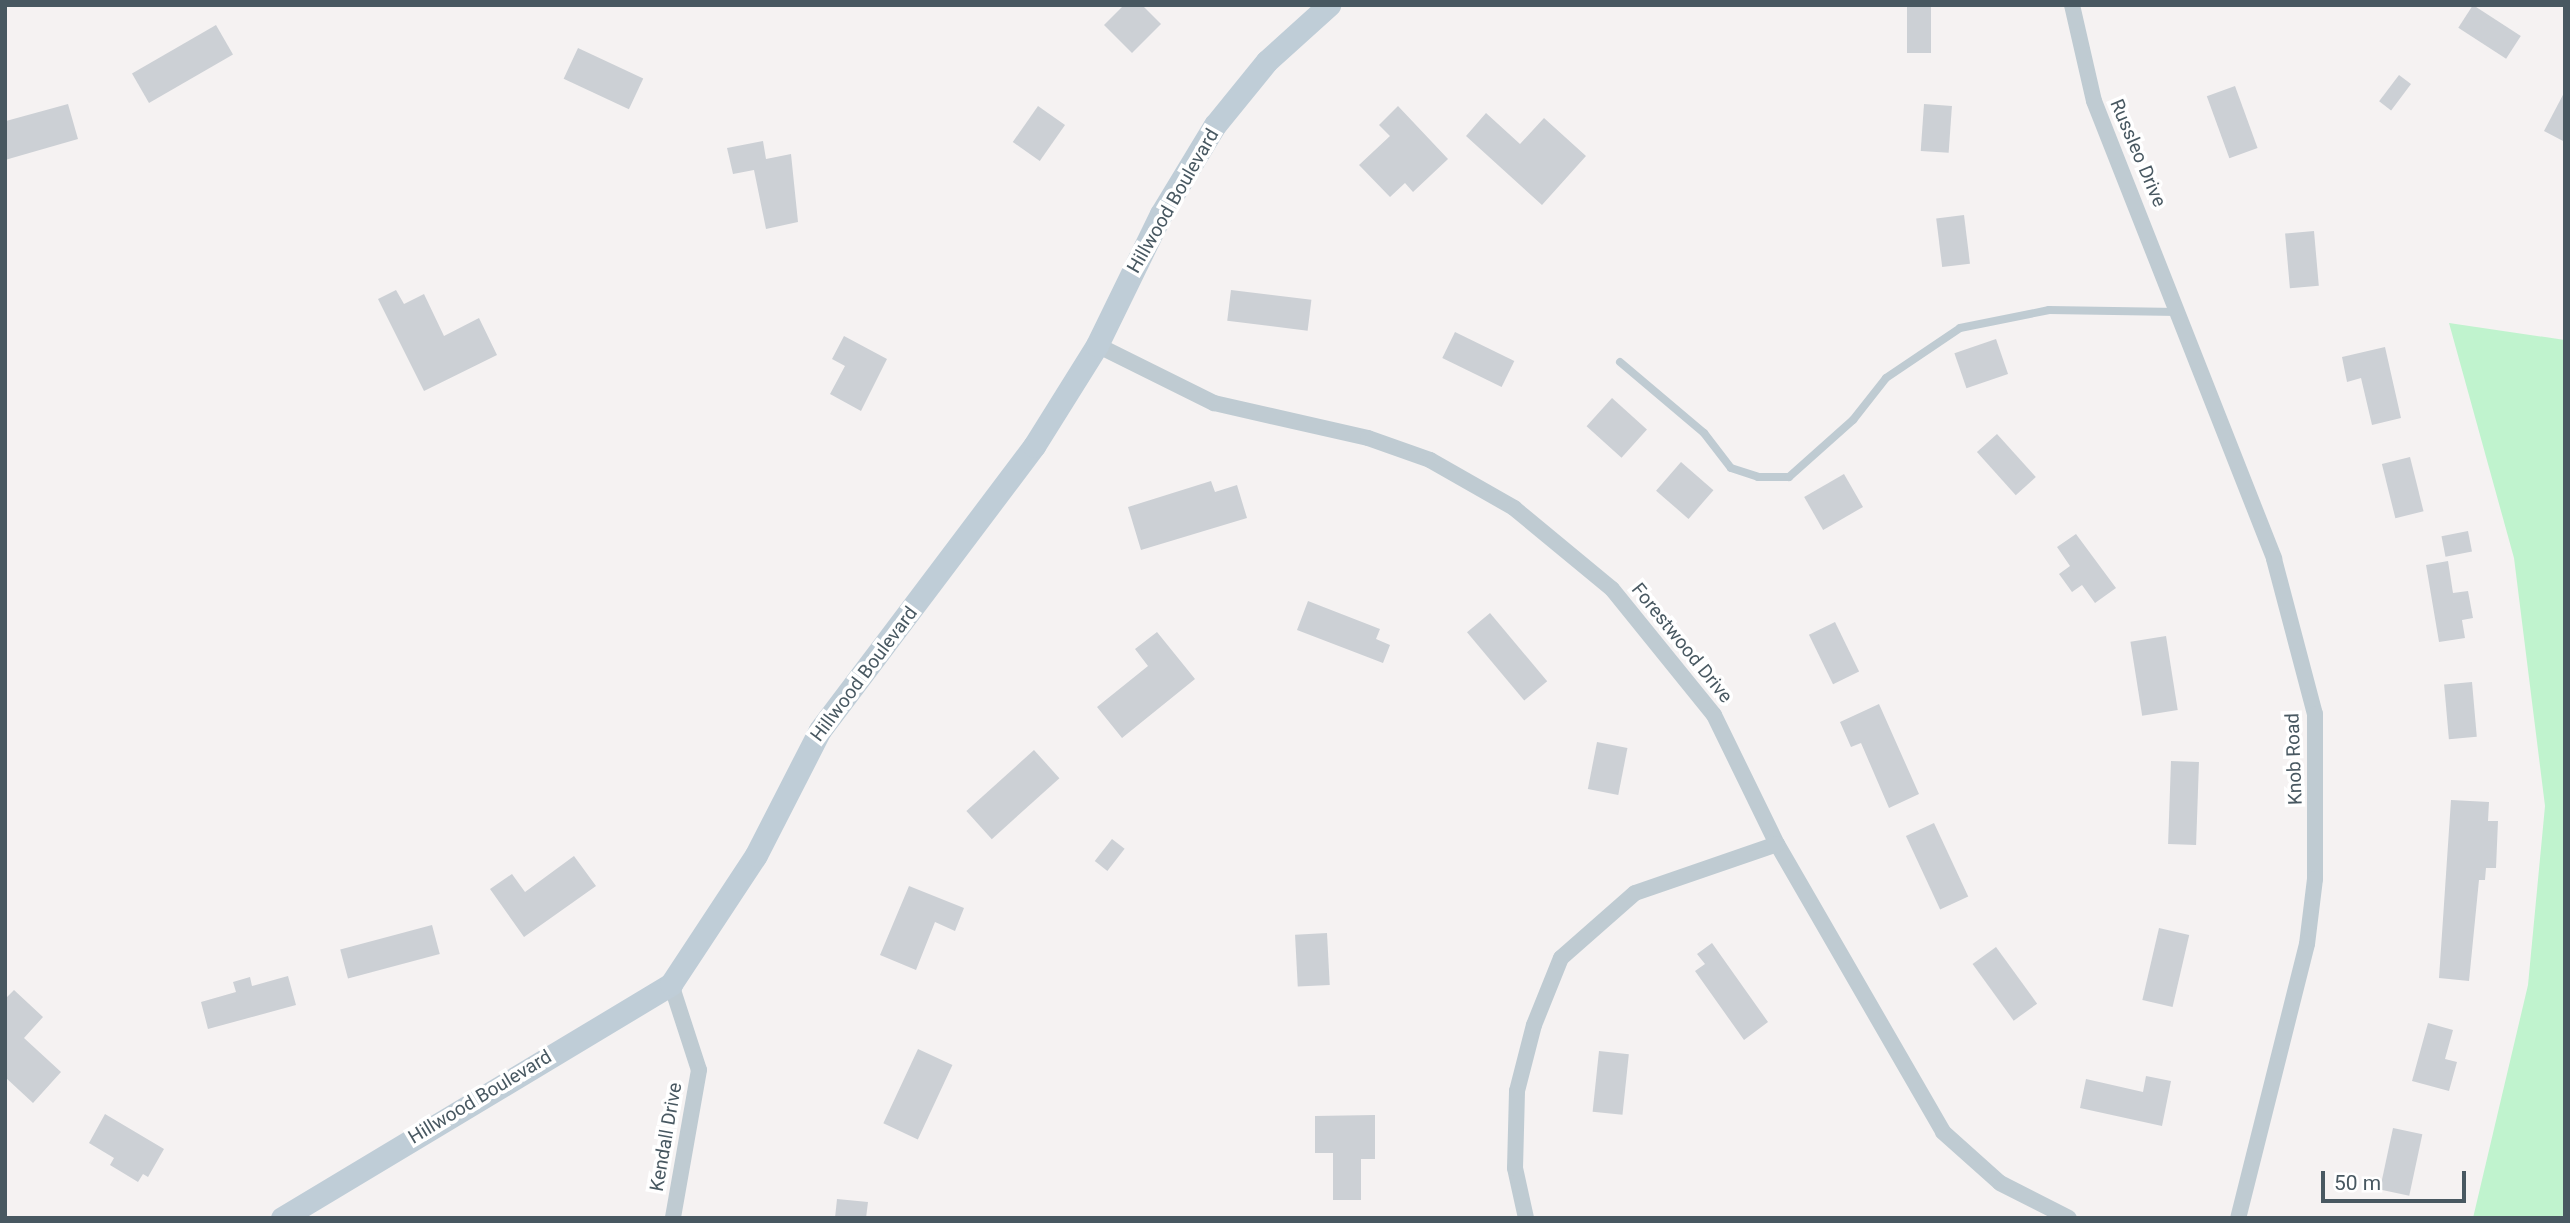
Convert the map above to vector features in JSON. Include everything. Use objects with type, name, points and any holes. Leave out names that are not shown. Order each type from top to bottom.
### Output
[{"type":"street","name":"Hillwood Boulevard","points":[[282,1218],[671,984],[756,855],[820,730],[983,519],[1097,345],[1161,214],[1215,125],[1267,61],[1329,5]]},
{"type":"street","name":"Russleo Drive","points":[[2072,5],[2094,101],[2181,312]]},
{"type":"street","name":"Knob Road","points":[[2181,312],[2274,559],[2315,714],[2315,879],[2307,944],[2238,1218]]},
{"type":"street","name":"Forestwood Drive","points":[[1097,345],[1214,403],[1368,438],[1430,460],[1514,508],[1612,589],[1714,715],[1777,844],[1943,1132],[2000,1183],[2069,1218]]},
{"type":"street","points":[[1526,1218],[1515,1168],[1517,1091],[1534,1025],[1561,958],[1635,893],[1777,844]]},
{"type":"street","name":"Kendall Drive","points":[[671,984],[699,1070],[673,1218]]},
{"type":"lane","points":[[1620,362],[1704,433],[1731,468],[1758,477],[1789,477],[1853,420],[1886,378],[1960,328],[2049,310],[2181,312]]},
{"type":"green space","points":[[2449,323],[2565,340],[2565,1218],[2473,1218],[2528,985],[2545,806],[2514,558]]},
{"type":"building","points":[[1124,5],[1142,5],[1161,24],[1132,53],[1104,25]]},
{"type":"building","points":[[1907,5],[1931,5],[1931,53],[1907,53]]},
{"type":"building","points":[[2473,5],[2521,36],[2506,59],[2458,28]]},
{"type":"building","points":[[216,25],[233,54],[149,103],[132,74]]},
{"type":"building","points":[[578,48],[643,78],[629,109],[564,79]]},
{"type":"building","points":[[2399,75],[2411,84],[2391,110],[2379,101]]},
{"type":"building","points":[[2235,86],[2258,148],[2229,158],[2207,96]]},
{"type":"building","points":[[2565,91],[2565,142],[2544,131]]},
{"type":"building","points":[[68,104],[78,139],[5,160],[6,121]]},
{"type":"building","points":[[1924,104],[1952,106],[1949,153],[1921,151]]},
{"type":"building","points":[[1038,106],[1065,125],[1040,161],[1013,142]]},
{"type":"building","points":[[1398,106],[1448,159],[1413,192],[1405,183],[1390,197],[1359,165],[1390,136],[1379,125]]},
{"type":"building","points":[[1486,113],[1520,144],[1544,118],[1586,156],[1542,205],[1466,136]]},
{"type":"building","points":[[763,141],[766,159],[791,154],[798,222],[766,229],[754,170],[733,174],[727,148]]},
{"type":"building","points":[[1964,215],[1970,264],[1942,267],[1936,218]]},
{"type":"building","points":[[2314,231],[2319,286],[2290,288],[2285,234]]},
{"type":"building","points":[[396,290],[404,304],[424,294],[444,336],[479,318],[497,355],[424,391],[378,299]]},
{"type":"building","points":[[1231,290],[1311,300],[1308,331],[1227,321]]},
{"type":"building","points":[[1455,332],[1514,361],[1502,387],[1442,358]]},
{"type":"building","points":[[844,336],[887,359],[861,411],[830,394],[845,366],[832,359]]},
{"type":"building","points":[[1996,339],[2008,374],[1966,388],[1954,353]]},
{"type":"building","points":[[2385,347],[2401,418],[2372,425],[2361,378],[2347,382],[2342,357]]},
{"type":"building","points":[[1612,398],[1647,429],[1622,458],[1587,426]]},
{"type":"building","points":[[1997,434],[2036,477],[2016,495],[1977,452]]},
{"type":"building","points":[[2410,457],[2424,511],[2395,518],[2382,464]]},
{"type":"building","points":[[1681,462],[1713,490],[1689,519],[1656,491]]},
{"type":"building","points":[[1844,474],[1863,507],[1823,530],[1804,497]]},
{"type":"building","points":[[1211,481],[1215,492],[1237,485],[1247,518],[1141,550],[1128,507]]},
{"type":"building","points":[[2468,531],[2472,552],[2446,557],[2441,536]]},
{"type":"building","points":[[2076,534],[2116,588],[2095,603],[2082,585],[2072,592],[2059,574],[2070,566],[2057,547]]},
{"type":"building","points":[[2448,561],[2453,593],[2468,591],[2473,618],[2462,620],[2465,638],[2439,642],[2426,565]]},
{"type":"building","points":[[1308,601],[1380,629],[1376,639],[1390,645],[1383,663],[1297,630]]},
{"type":"building","points":[[1490,613],[1547,681],[1524,700],[1467,632]]},
{"type":"building","points":[[1835,622],[1859,671],[1833,684],[1809,635]]},
{"type":"building","points":[[1157,632],[1195,679],[1122,738],[1097,707],[1148,666],[1135,649]]},
{"type":"building","points":[[2166,636],[2178,710],[2142,716],[2130,642]]},
{"type":"building","points":[[2472,682],[2477,737],[2449,739],[2444,684]]},
{"type":"building","points":[[1879,704],[1919,794],[1889,808],[1861,743],[1851,747],[1840,722]]},
{"type":"building","points":[[1597,742],[1627,748],[1618,795],[1588,789]]},
{"type":"building","points":[[1034,750],[1059,778],[992,839],[966,811]]},
{"type":"building","points":[[2171,761],[2199,762],[2196,845],[2168,844]]},
{"type":"building","points":[[2451,800],[2489,802],[2488,821],[2498,821],[2496,868],[2486,868],[2485,880],[2479,880],[2469,981],[2439,978]]},
{"type":"building","points":[[1934,823],[1968,896],[1940,910],[1906,836]]},
{"type":"building","points":[[1112,839],[1125,849],[1107,871],[1095,861]]},
{"type":"building","points":[[574,856],[596,886],[524,937],[490,889],[512,874],[525,892]]},
{"type":"building","points":[[909,886],[964,908],[955,931],[935,922],[916,970],[880,955]]},
{"type":"building","points":[[432,925],[440,954],[348,979],[340,950]]},
{"type":"building","points":[[2159,928],[2189,935],[2173,1007],[2142,1000]]},
{"type":"building","points":[[1327,933],[1330,985],[1298,987],[1295,935]]},
{"type":"building","points":[[1712,943],[1768,1022],[1744,1040],[1695,971],[1705,964],[1697,954]]},
{"type":"building","points":[[1996,947],[2037,1004],[2014,1021],[1973,964]]},
{"type":"building","points":[[288,976],[296,1005],[208,1029],[201,1002],[236,992],[233,982],[250,977],[252,986]]},
{"type":"building","points":[[14,990],[43,1017],[24,1038],[61,1072],[33,1103],[5,1077],[5,999]]},
{"type":"building","points":[[2428,1023],[2453,1030],[2445,1059],[2457,1062],[2449,1091],[2412,1081]]},
{"type":"building","points":[[918,1049],[952,1065],[918,1139],[883,1123]]},
{"type":"building","points":[[1599,1051],[1629,1054],[1622,1115],[1593,1112]]},
{"type":"building","points":[[2146,1076],[2171,1081],[2162,1126],[2080,1108],[2086,1079],[2143,1092]]},
{"type":"building","points":[[105,1114],[164,1149],[148,1177],[143,1174],[138,1182],[110,1165],[114,1158],[89,1143]]},
{"type":"building","points":[[1375,1115],[1375,1159],[1361,1159],[1361,1200],[1333,1200],[1333,1153],[1315,1153],[1315,1116]]},
{"type":"building","points":[[2393,1128],[2422,1134],[2409,1196],[2380,1190]]},
{"type":"building","points":[[837,1199],[868,1202],[866,1218],[835,1218]]}]
